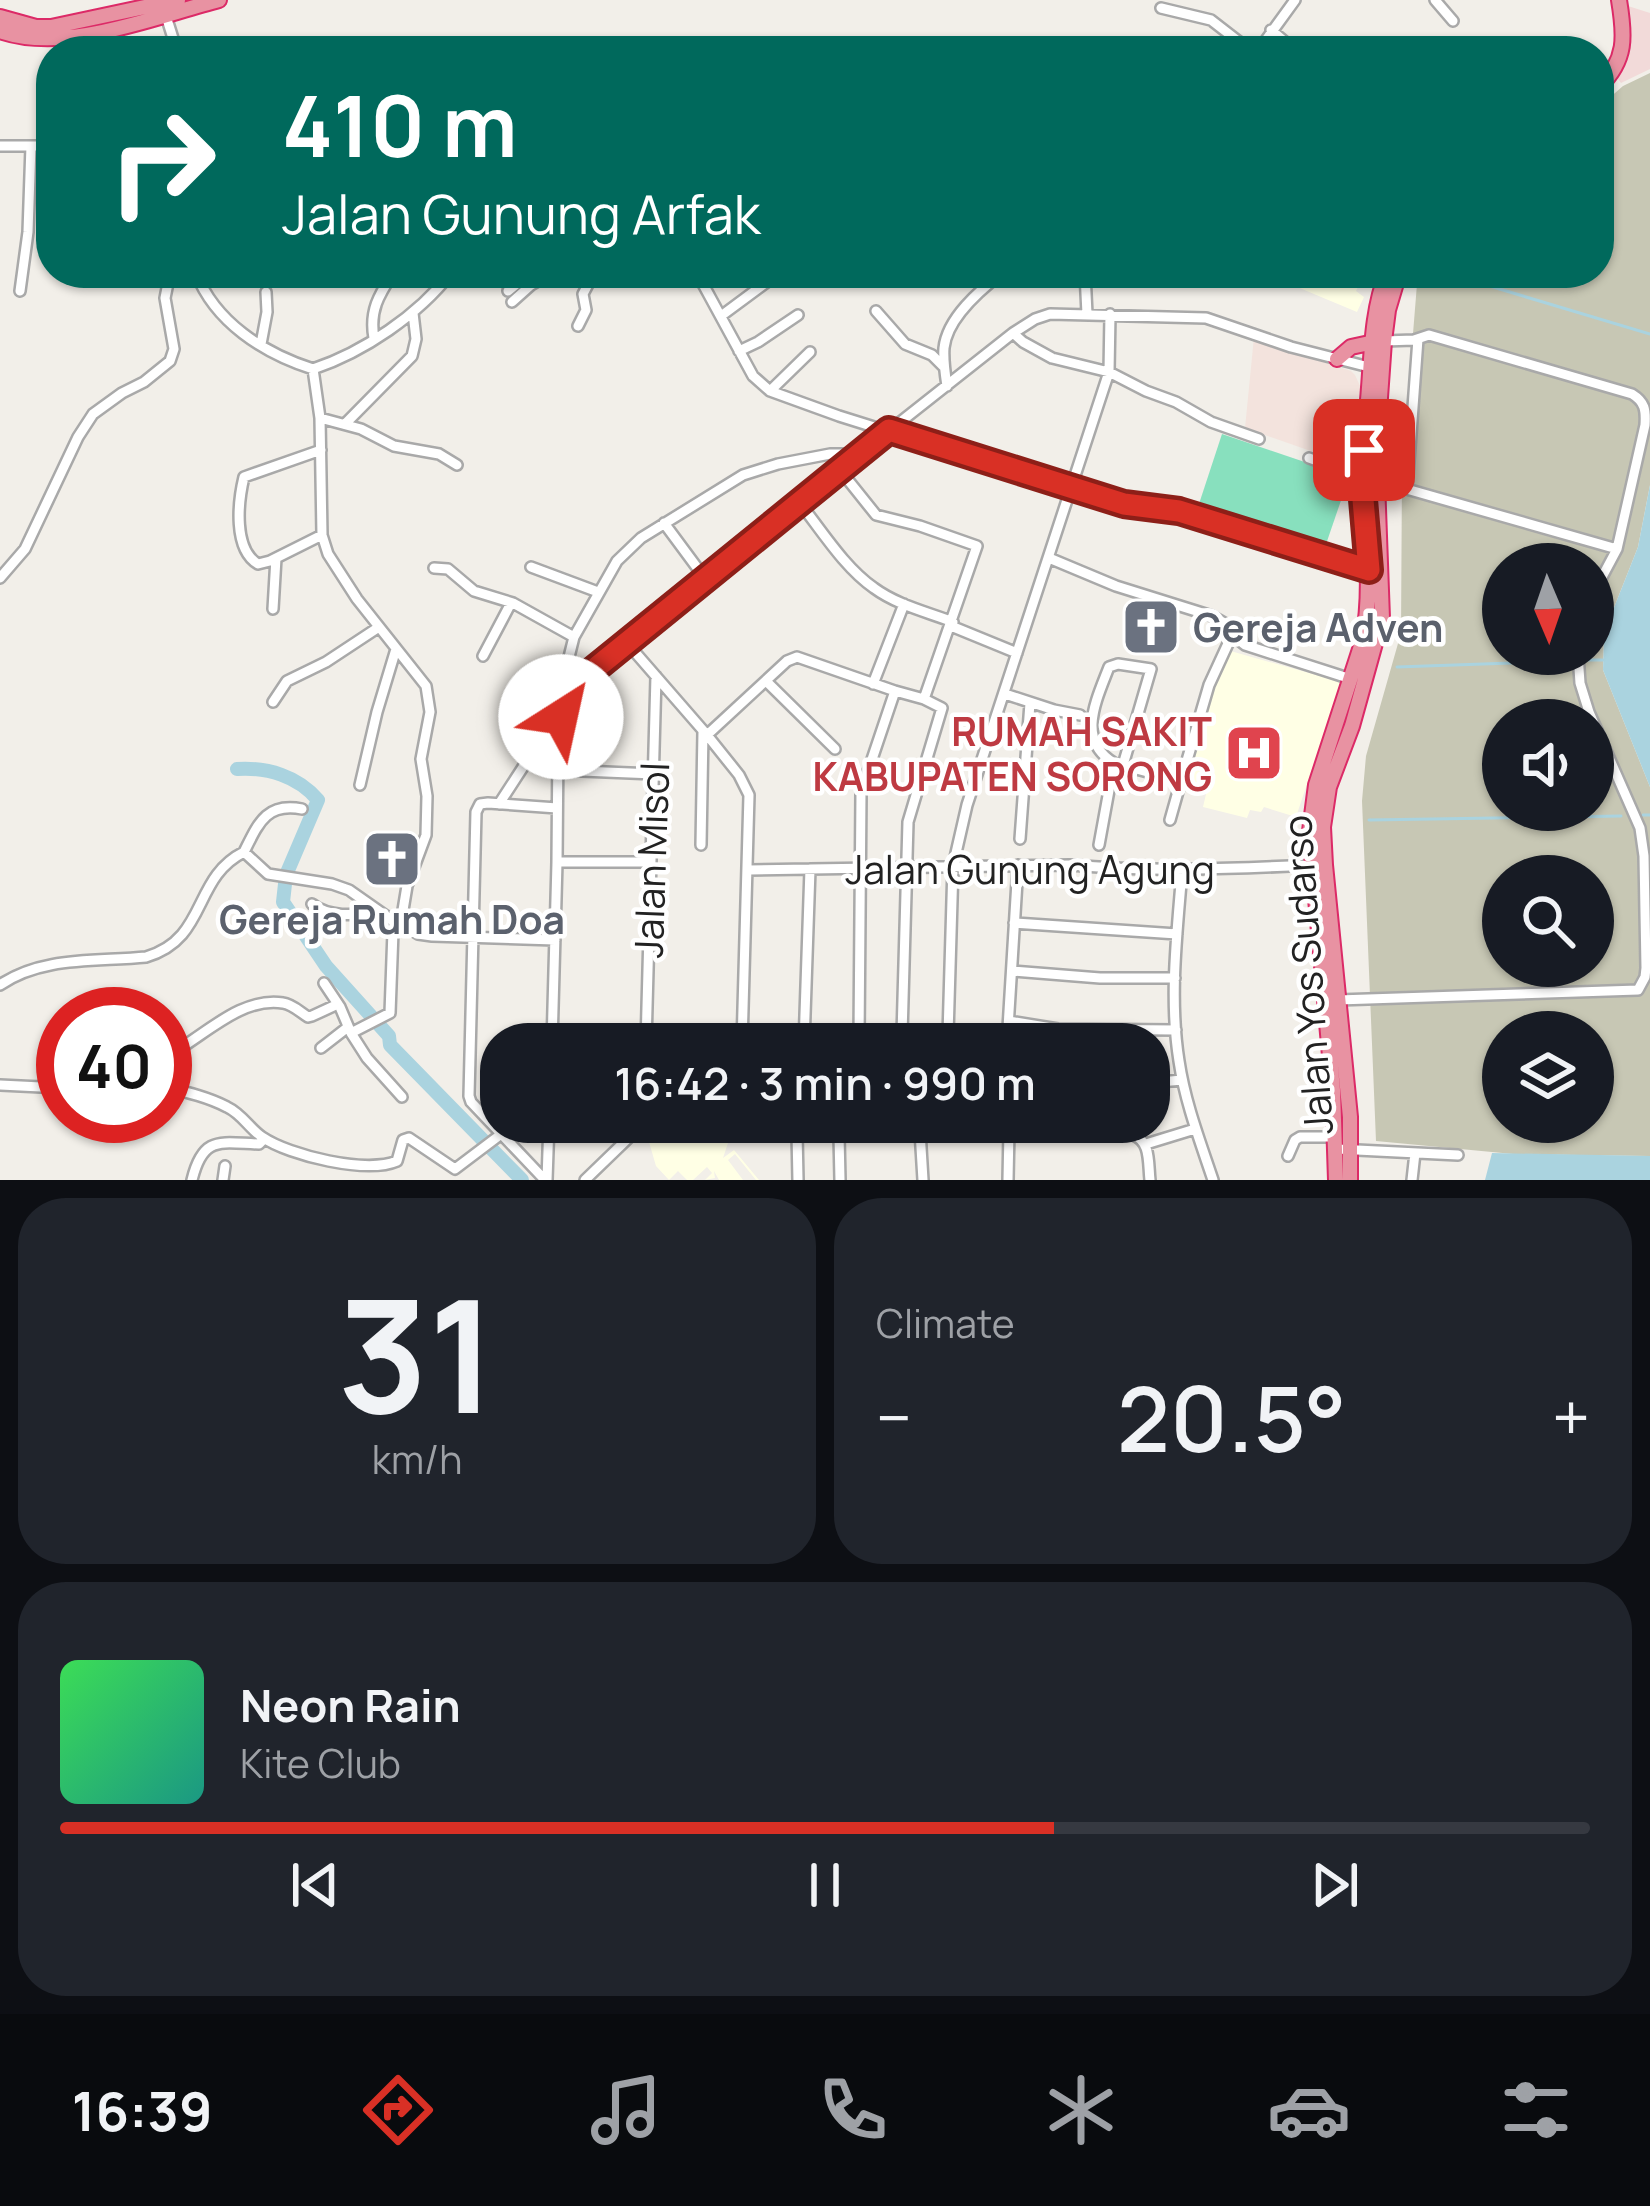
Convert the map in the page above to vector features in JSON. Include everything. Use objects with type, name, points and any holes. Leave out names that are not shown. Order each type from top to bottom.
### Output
[{"type":"highway","points":[[0,17],[51,27],[219,0]]},
{"type":"highway","points":[[1613,36],[1614,0]]},
{"type":"highway","points":[[1614,0],[1622,20],[1621,54],[1614,70]]},
{"type":"highway","points":[[66,36],[169,7]]},
{"type":"highway","points":[[0,31],[36,40]]},
{"type":"highway","name":"Jalan Yos Sudarso","points":[[1336,1180],[1342,1145],[1338,1000],[1324,865],[1323,786],[1352,726],[1382,618],[1368,478],[1383,288]]},
{"type":"highway","name":"Jalan Yos Sudarso","points":[[1379,341],[1395,288]]},
{"type":"highway","points":[[1337,358],[1351,347],[1379,341]]},
{"type":"highway","name":"Jalan Yos Sudarso","points":[[1350,1180],[1342,1145],[1310,831],[1376,572]]},
{"type":"street","points":[[1266,36],[1294,0]]},
{"type":"street","points":[[1435,0],[1453,21]]},
{"type":"street","points":[[1161,8],[1211,20],[1233,36]]},
{"type":"street","points":[[1271,30],[1278,36]]},
{"type":"street","points":[[1,146],[36,146]]},
{"type":"street","points":[[20,291],[31,146]]},
{"type":"street","points":[[1,572],[25,549],[93,414],[170,361],[174,349],[167,288]]},
{"type":"street","points":[[201,288],[225,320],[313,369],[344,356],[413,313],[438,288]]},
{"type":"street","points":[[374,338],[374,308],[385,288]]},
{"type":"street","points":[[578,326],[586,310],[586,288]]},
{"type":"street","points":[[707,288],[753,376],[770,391],[1072,489],[1124,504],[1179,511],[1376,572]]},
{"type":"street","points":[[721,316],[759,288]]},
{"type":"street","points":[[947,386],[946,336],[987,288]]},
{"type":"street","points":[[1086,288],[1087,314]]},
{"type":"street","points":[[261,344],[266,292]]},
{"type":"street","points":[[876,311],[905,344],[932,355],[944,368]]},
{"type":"street","points":[[345,424],[412,356],[416,339],[413,313]]},
{"type":"street","points":[[552,1023],[558,770],[561,717],[567,701],[581,680],[889,430],[1012,333],[1050,314],[1206,318],[1376,368]]},
{"type":"street","points":[[948,1023],[953,866],[967,806],[1109,372],[1110,314]]},
{"type":"street","points":[[739,351],[798,315]]},
{"type":"street","points":[[1012,333],[1052,358],[1109,372],[1198,416],[1259,439]]},
{"type":"street","points":[[1379,341],[1429,335],[1461,342],[1642,401],[1645,425],[1614,556]]},
{"type":"street","points":[[1407,489],[1418,339]]},
{"type":"street","points":[[770,391],[810,352]]},
{"type":"street","points":[[313,369],[320,418],[322,536],[336,568],[426,686],[430,702],[421,750],[426,836],[405,893],[392,953],[392,1009],[321,1048]]},
{"type":"street","points":[[320,418],[377,435],[394,446],[439,454],[457,465]]},
{"type":"street","points":[[321,450],[242,481],[241,533],[246,555],[258,564],[322,536]]},
{"type":"street","points":[[567,701],[565,674],[574,637],[616,561],[641,538],[743,475],[834,454],[850,461]]},
{"type":"street","points":[[1309,458],[1617,550]]},
{"type":"street","points":[[840,470],[875,515],[977,546],[924,699]]},
{"type":"street","points":[[799,502],[867,582],[904,604],[1017,653]]},
{"type":"street","points":[[664,523],[704,578]]},
{"type":"street","points":[[274,609],[276,558]]},
{"type":"street","points":[[1049,558],[1212,616],[1245,645],[1351,679]]},
{"type":"street","points":[[531,567],[598,592]]},
{"type":"street","points":[[434,568],[448,569],[474,591],[511,603],[574,637]]},
{"type":"street","points":[[483,656],[511,603]]},
{"type":"street","points":[[873,684],[904,604]]},
{"type":"street","points":[[273,702],[287,681],[379,627]]},
{"type":"street","points":[[1170,820],[1209,685],[1232,635]]},
{"type":"street","points":[[627,643],[705,733],[749,795],[743,1023]]},
{"type":"street","points":[[360,785],[396,650]]},
{"type":"street","points":[[701,845],[705,733],[787,661],[797,657],[938,704],[941,715],[908,822],[902,1023]]},
{"type":"street","points":[[1099,845],[1119,764],[1151,669],[1115,664],[1108,670],[1090,734],[1098,750],[1119,764],[1182,778]]},
{"type":"street","points":[[1338,1000],[1638,990],[1646,976],[1643,841],[1589,712],[1579,675]]},
{"type":"street","name":"Jalan Misol","points":[[647,1023],[656,676]]},
{"type":"street","points":[[766,681],[835,749]]},
{"type":"street","points":[[856,1023],[861,792],[895,691]]},
{"type":"street","points":[[1005,694],[1080,715]]},
{"type":"street","points":[[1020,839],[1030,703]]},
{"type":"street","points":[[499,804],[561,717]]},
{"type":"street","points":[[558,770],[654,774]]},
{"type":"street","points":[[480,1115],[469,1096],[476,812],[480,804],[557,808]]},
{"type":"street","points":[[0,985],[43,966],[158,953],[182,938],[211,882],[229,860],[244,852],[262,819],[280,807],[302,809]]},
{"type":"street","points":[[244,852],[268,874],[332,884],[418,934],[555,940]]},
{"type":"street","points":[[557,862],[651,862]]},
{"type":"street","points":[[1018,865],[1009,1022],[1078,1030],[1176,1030]]},
{"type":"street","name":"Jalan Gunung Agung","points":[[749,870],[1018,865],[1182,871],[1311,865]]},
{"type":"street","points":[[805,1023],[810,869]]},
{"type":"street","points":[[1182,871],[1176,1030],[1182,1080],[1213,1180]]},
{"type":"street","points":[[312,904],[321,911],[360,915],[373,909]]},
{"type":"street","points":[[1014,922],[1177,934]]},
{"type":"street","points":[[1012,970],[1100,978],[1175,978]]},
{"type":"street","points":[[324,983],[367,1058],[402,1097]]},
{"type":"street","points":[[192,1042],[253,1006],[284,1003],[308,1017],[338,1004]]},
{"type":"street","points":[[1170,1081],[1182,1080]]},
{"type":"street","points":[[0,1085],[36,1088]]},
{"type":"street","points":[[192,1093],[237,1112],[264,1139],[289,1150],[374,1166],[398,1160],[406,1138],[455,1169],[490,1143]]},
{"type":"street","points":[[1150,1180],[1146,1144],[1196,1129]]},
{"type":"street","points":[[1288,1156],[1300,1137],[1457,1156]]},
{"type":"street","points":[[192,1180],[198,1160],[211,1145],[259,1144],[264,1139]]},
{"type":"street","points":[[504,1143],[546,1180]]},
{"type":"street","points":[[546,1180],[548,1143]]},
{"type":"street","points":[[584,1180],[623,1143]]},
{"type":"street","points":[[796,1143],[798,1180]]},
{"type":"street","points":[[839,1143],[840,1180]]},
{"type":"street","points":[[920,1143],[922,1180]]},
{"type":"street","points":[[1005,1143],[1008,1180]]},
{"type":"street","points":[[1412,1180],[1415,1153]]},
{"type":"street","points":[[223,1180],[225,1166]]},
{"type":"shaded area","points":[[1628,6],[1650,13],[1650,69],[1621,83],[1615,75]]},
{"type":"shaded area","points":[[1650,73],[1650,485],[1638,547],[1614,608],[1614,543],[1482,543],[1482,675],[1605,675],[1650,787],[1650,1156],[1513,1154],[1376,1141],[1362,801],[1366,756],[1401,633],[1402,470],[1417,288],[1614,288],[1614,94]]},
{"type":"shaded area","points":[[1300,288],[1358,288],[1364,297],[1357,312]]},
{"type":"shaded area","points":[[1254,337],[1355,375],[1361,388],[1342,462],[1245,428]]},
{"type":"shaded area","name":"RUMAH SAKIT KABUPATEN SORONG","points":[[1227,650],[1341,682],[1296,817],[1264,807],[1261,812],[1250,810],[1247,818],[1203,807],[1206,794],[1181,786]]},
{"type":"shaded area","points":[[649,1143],[728,1143],[723,1158],[734,1150],[759,1180],[735,1154],[728,1160],[743,1180],[719,1180],[714,1171],[715,1178],[705,1180],[712,1173],[707,1167],[693,1180],[678,1171],[669,1180],[656,1166]]},
{"type":"green space","points":[[1222,434],[1349,477],[1323,553],[1196,513]]},
{"type":"water","points":[[1650,485],[1650,787],[1605,675],[1614,675],[1614,608],[1638,547]]},
{"type":"water","points":[[1492,1153],[1650,1156],[1650,1180],[1485,1180]]},
{"type":"waterway","points":[[1496,288],[1650,334]]},
{"type":"waterway","points":[[1397,667],[1482,664]]},
{"type":"waterway","points":[[237,769],[281,775],[318,800],[286,875],[283,902],[326,966],[389,1036],[390,1045],[522,1180]]},
{"type":"waterway","points":[[1643,815],[1650,815]]},
{"type":"waterway","points":[[1369,820],[1621,816]]},
{"type":"place","name":"Gereja Adven","points":[[1151,627]]},
{"type":"place","name":"RUMAH SAKIT KABUPATEN SORONG","points":[[1254,753]]},
{"type":"place","name":"Gereja Rumah Doa","points":[[392,859]]},
{"type":"route","points":[[561,717],[581,680],[889,430],[1124,504],[1179,511],[1369,570],[1361,476],[1364,450]]}]
